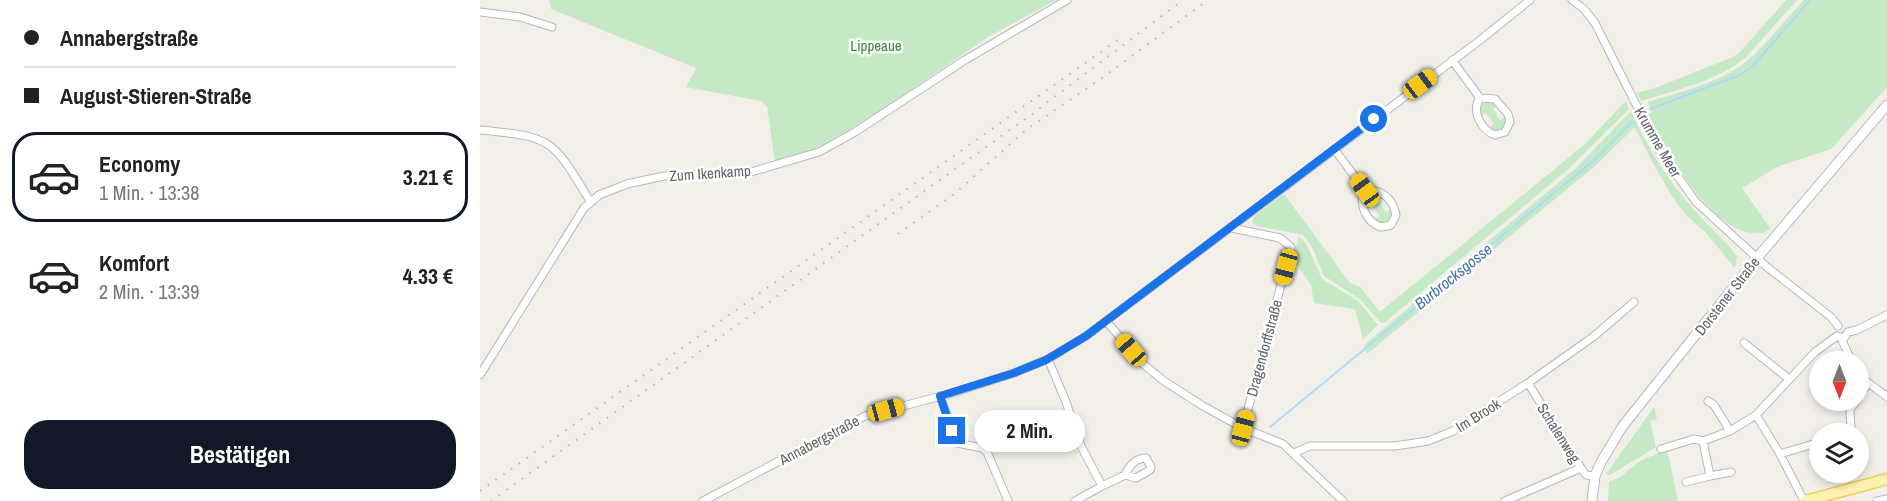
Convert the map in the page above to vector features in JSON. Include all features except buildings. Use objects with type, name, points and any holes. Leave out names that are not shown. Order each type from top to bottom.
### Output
[{"type":"main road","name":"Dorstener Straße","points":[[1592,501],[1596,476],[1610,445],[1622,427],[1757,258],[1887,105]]},
{"type":"main road","points":[[1804,501],[1887,479]]},
{"type":"street","name":"Zum Ikenkamp","points":[[590,201],[627,184],[664,176],[751,172],[819,152],[855,132],[965,60],[1067,0]]},
{"type":"street","name":"Annabergstraße","points":[[703,501],[866,416],[1014,373],[1048,359],[1107,322],[1530,0]]},
{"type":"street","name":"Krumme Meer","points":[[1572,0],[1584,9]]},
{"type":"street","name":"Krumme Meer","points":[[1580,0],[1604,37],[1644,123],[1678,178],[1696,202],[1757,258],[1831,317],[1838,326]]},
{"type":"street","points":[[480,12],[520,17],[552,27]]},
{"type":"street","points":[[1452,60],[1480,98],[1495,99],[1508,114],[1510,122],[1505,132],[1495,135],[1486,129],[1476,113],[1477,101],[1480,98]]},
{"type":"street","points":[[480,130],[530,136],[543,140],[556,148],[590,201],[480,375]]},
{"type":"street","points":[[1334,148],[1365,190]]},
{"type":"street","points":[[1374,189],[1387,196],[1396,215],[1391,225],[1381,227],[1372,222],[1362,205],[1361,197],[1365,190],[1374,189]]},
{"type":"street","name":"Dragendorffstraße","points":[[1232,228],[1280,238],[1292,246],[1243,428]]},
{"type":"street","name":"Im Brook","points":[[1294,453],[1310,446],[1395,446],[1428,441],[1454,431],[1593,337],[1634,302]]},
{"type":"street","points":[[1661,449],[1694,440],[1703,441],[1730,431],[1756,415],[1815,352],[1839,337],[1846,337],[1848,332],[1887,315]]},
{"type":"street","points":[[1107,322],[1143,364],[1164,381],[1243,428],[1284,444],[1343,501]]},
{"type":"street","points":[[1846,351],[1835,331],[1838,326],[1845,326],[1848,332]]},
{"type":"street","points":[[1744,343],[1789,379]]},
{"type":"street","points":[[1048,359],[1066,402],[1080,446],[1102,486]]},
{"type":"street","name":"Schalenweg","points":[[1528,383],[1586,475],[1596,476]]},
{"type":"street","points":[[1869,384],[1887,397]]},
{"type":"street","points":[[940,396],[957,443],[982,448],[987,452],[1008,501]]},
{"type":"street","points":[[1708,401],[1714,405],[1730,431]]},
{"type":"street","points":[[1756,415],[1780,454],[1804,501]]},
{"type":"street","points":[[1703,441],[1710,476]]},
{"type":"street","points":[[1780,454],[1809,445]]},
{"type":"street","points":[[1504,501],[1581,468]]},
{"type":"street","points":[[1686,482],[1731,472]]},
{"type":"street","points":[[1075,501],[1125,475]]},
{"type":"street","points":[[1877,501],[1887,498]]},
{"type":"green space","name":"Lippeaue","points":[[549,0],[1056,0],[988,37],[882,110],[848,130],[812,150],[775,162],[767,107],[761,101],[686,87],[696,68],[551,9]]},
{"type":"green space","points":[[1786,0],[1797,0],[1745,58],[1734,66],[1696,84],[1641,101],[1637,93],[1733,57]]},
{"type":"green space","points":[[1804,0],[1887,0],[1887,87],[1831,149],[1779,166],[1742,188],[1770,228],[1762,233],[1753,233],[1737,228],[1721,218],[1691,186],[1648,114],[1652,113],[1648,102],[1707,83],[1739,67],[1764,45]]},
{"type":"green space","points":[[1490,101],[1497,106],[1493,109],[1500,120],[1505,117],[1507,120],[1506,127],[1500,132],[1490,128],[1494,124],[1486,113],[1482,116],[1480,109],[1482,104]]},
{"type":"green space","points":[[1626,101],[1629,109],[1567,170],[1384,323],[1381,323],[1360,299],[1324,276],[1312,247],[1303,235],[1257,226],[1252,222],[1255,216],[1284,194],[1350,283],[1360,287],[1380,312],[1584,145]]},
{"type":"green space","points":[[1631,111],[1651,151],[1668,177],[1696,212],[1737,256],[1735,268],[1707,234],[1685,214],[1672,196],[1635,127],[1595,166],[1367,354],[1364,345],[1576,168]]},
{"type":"green space","points":[[1374,194],[1383,198],[1378,201],[1386,212],[1391,209],[1392,216],[1388,223],[1375,220],[1380,216],[1372,206],[1367,209],[1366,199]]},
{"type":"green space","points":[[1299,236],[1307,245],[1322,279],[1358,301],[1378,325],[1363,339],[1355,309],[1314,303],[1311,285],[1293,259]]},
{"type":"green space","points":[[1654,407],[1657,419],[1650,421],[1656,447],[1610,475],[1606,474]]},
{"type":"green space","points":[[1667,449],[1678,501],[1608,501],[1609,482],[1620,477],[1640,461]]},
{"type":"waterway","name":"Burbrocksgosse","points":[[1650,109],[1740,75],[1752,67],[1810,0]]},
{"type":"waterway","name":"Burbrocksgosse","points":[[1270,427],[1593,161],[1632,122]]},
{"type":"railway","points":[[491,501],[1028,117],[1183,0]]},
{"type":"railway","points":[[898,234],[953,195],[1026,130],[1102,78],[1208,0]]},
{"type":"railway","points":[[480,491],[1122,37]]},
{"type":"route","points":[[952,431],[940,396],[1014,373],[1046,360],[1086,336],[1136,301],[1374,119]]}]
